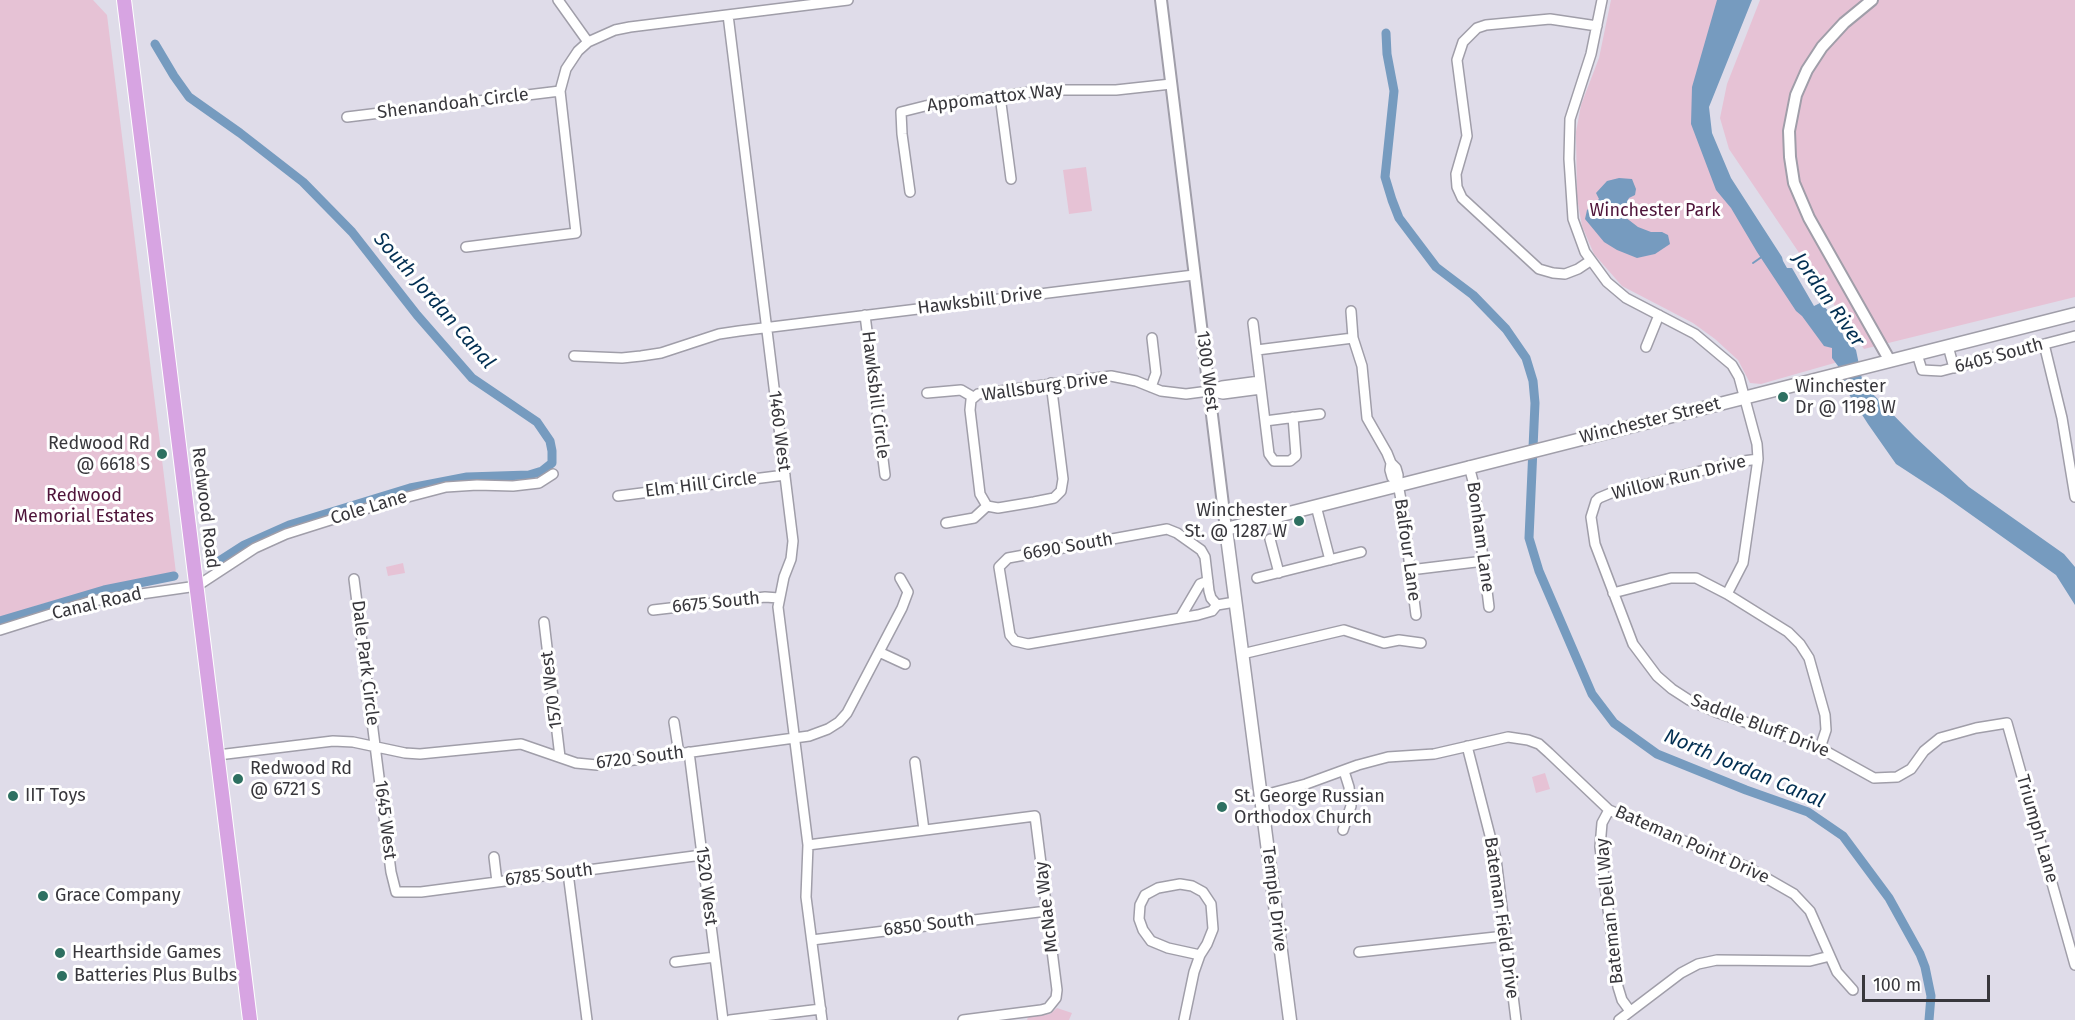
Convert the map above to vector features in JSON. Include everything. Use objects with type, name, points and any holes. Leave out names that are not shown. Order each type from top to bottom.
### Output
[{"type":"main road","name":"Redwood Road","points":[[124,0],[250,1020]]},
{"type":"main road","name":"Winchester Street","points":[[1226,529],[2075,314]]},
{"type":"main road","name":"1300 West","points":[[1226,529],[1253,743]]},
{"type":"main road","name":"Temple Drive","points":[[1253,743],[1290,1020]]},
{"type":"street","points":[[558,0],[588,42]]},
{"type":"street","points":[[466,248],[576,233],[560,91],[566,69],[578,51],[588,42],[622,28],[848,0]]},
{"type":"street","name":"1300 West","points":[[1161,0],[1226,529]]},
{"type":"street","points":[[1602,0],[1591,54],[1574,103],[1568,135],[1573,219],[1580,242],[1590,261],[1606,282],[1634,303],[1695,334],[1737,372],[1758,459],[1743,563],[1727,594]]},
{"type":"street","points":[[1872,0],[1844,23],[1822,47],[1807,70],[1796,94],[1789,131],[1790,157],[1794,183],[1809,218],[1890,361]]},
{"type":"street","name":"1460 West","points":[[728,15],[793,549],[779,598],[778,616],[808,845],[806,887],[822,1020]]},
{"type":"street","points":[[1590,261],[1565,274],[1539,269],[1462,198],[1457,187],[1456,174],[1467,136],[1457,60],[1462,42],[1469,34],[1486,25],[1557,20],[1597,26]]},
{"type":"street","name":"Appomattox Way","points":[[910,192],[901,112],[925,106],[1068,88],[1116,90],[1171,84]]},
{"type":"street","name":"Shenandoah Circle","points":[[347,117],[560,91]]},
{"type":"street","points":[[1000,96],[1011,179]]},
{"type":"street","name":"Hawksbill Drive","points":[[574,356],[622,358],[662,353],[719,334],[1194,274]]},
{"type":"street","name":"Balfour Lane","points":[[1352,311],[1353,338],[1362,366],[1367,418],[1387,453],[1392,477],[1398,484],[1416,615]]},
{"type":"street","name":"Hawksbill Circle","points":[[865,315],[885,475]]},
{"type":"street","points":[[1646,347],[1659,315]]},
{"type":"street","points":[[1253,323],[1269,454],[1277,462],[1293,460],[1296,456],[1293,417]]},
{"type":"street","name":"6405 South","points":[[1917,354],[1922,370],[1941,371],[2075,336]]},
{"type":"street","points":[[1151,387],[1156,369],[1152,338]]},
{"type":"street","points":[[1257,350],[1353,338]]},
{"type":"street","points":[[2044,344],[2062,418],[2075,497]]},
{"type":"street","points":[[1948,346],[1954,368]]},
{"type":"street","name":"Wallsburg Drive","points":[[973,397],[988,391],[1111,376],[1136,381],[1172,393],[1186,394],[1209,391],[1222,386],[1260,385]]},
{"type":"street","points":[[946,523],[974,518],[987,506],[998,508],[1054,498],[1061,491],[1063,479],[1052,383]]},
{"type":"street","name":"Wallsburg Drive","points":[[927,393],[961,390],[973,397]]},
{"type":"street","name":"Wallsburg Drive","points":[[973,397],[970,410],[978,483],[981,498],[987,506]]},
{"type":"street","points":[[1265,421],[1320,414]]},
{"type":"street","name":"Willow Run Drive","points":[[1599,498],[1737,462],[1758,459]]},
{"type":"street","name":"Bonham Lane","points":[[1469,466],[1474,485],[1489,607]]},
{"type":"street","name":"Cole Lane","points":[[197,586],[255,548],[286,534],[446,487],[513,486],[539,483],[553,474]]},
{"type":"street","name":"Elm Hill Circle","points":[[618,496],[785,475]]},
{"type":"street","name":"Saddle Bluff Drive","points":[[1599,498],[1592,511],[1592,531],[1596,551],[1633,644],[1651,669],[1672,689],[1701,706],[1820,748],[1879,779]]},
{"type":"street","points":[[1316,506],[1330,560]]},
{"type":"street","name":"6690 South","points":[[1217,605],[1211,598],[1205,557],[1201,550],[1177,533],[1167,530],[1008,558],[999,567],[1010,634],[1015,641],[1028,644],[1179,618],[1212,611],[1217,605],[1235,602]]},
{"type":"street","points":[[1270,539],[1279,573]]},
{"type":"street","points":[[1257,578],[1361,552]]},
{"type":"street","points":[[1410,570],[1484,561]]},
{"type":"street","points":[[1612,593],[1688,576],[1703,580],[1788,632],[1805,651],[1825,715],[1826,730],[1820,748]]},
{"type":"street","name":"6720 South","points":[[218,755],[333,741],[352,742],[420,754],[521,744],[576,762],[597,765],[794,739],[819,733],[839,722],[847,713],[879,652],[908,592],[900,578]]},
{"type":"street","name":"Dale Park Circle","points":[[354,579],[375,747]]},
{"type":"street","points":[[1179,618],[1200,584],[1208,581]]},
{"type":"street","name":"Canal Road","points":[[0,630],[92,601],[197,586]]},
{"type":"street","name":"6675 South","points":[[653,610],[765,597],[779,598]]},
{"type":"street","name":"1570 West","points":[[544,622],[560,757]]},
{"type":"street","points":[[1242,654],[1344,630],[1384,643],[1399,640],[1421,643]]},
{"type":"street","points":[[879,652],[905,664]]},
{"type":"street","points":[[674,722],[679,754]]},
{"type":"street","name":"Triumph Lane","points":[[1879,779],[1897,777],[1911,769],[1924,751],[1940,738],[2007,723],[2075,965]]},
{"type":"street","name":"Bateman Point Drive","points":[[1260,796],[1306,784],[1381,758],[1434,754],[1508,737],[1528,740],[1539,744],[1609,810],[1747,867],[1801,899],[1810,911],[1837,972],[1853,990]]},
{"type":"street","name":"Bateman Field Drive","points":[[1467,746],[1496,859],[1516,1020]]},
{"type":"street","name":"1645 West","points":[[375,747],[391,872],[396,892]]},
{"type":"street","name":"1520 West","points":[[689,752],[723,1020]]},
{"type":"street","points":[[808,845],[924,830],[915,762]]},
{"type":"street","points":[[1343,830],[1351,806],[1344,771]]},
{"type":"street","name":"Bateman Dell Way","points":[[1609,810],[1602,823],[1600,848],[1618,987],[1622,1000],[1630,1011]]},
{"type":"street","name":"McNae Way","points":[[924,830],[1035,816],[1057,990],[1056,998],[1048,1008],[1041,1010],[963,1020]]},
{"type":"street","name":"6785 South","points":[[396,892],[421,892],[702,855]]},
{"type":"street","points":[[494,857],[497,882]]},
{"type":"street","points":[[568,873],[587,1020]]},
{"type":"street","points":[[1184,1020],[1194,972],[1213,928],[1214,918],[1211,904],[1203,892],[1192,886],[1180,884],[1158,888],[1145,895],[1140,905],[1139,919],[1151,941],[1168,948],[1200,955]]},
{"type":"street","name":"6850 South","points":[[812,940],[1047,911]]},
{"type":"street","points":[[1359,952],[1505,936]]},
{"type":"street","points":[[1620,1020],[1681,973],[1707,962],[1810,961],[1830,956]]},
{"type":"street","points":[[675,962],[715,957]]},
{"type":"street","points":[[730,1020],[821,1009]]},
{"type":"green space","name":"Redwood Memorial Estates","points":[[0,0],[93,0],[107,15],[176,573],[99,588],[35,606],[0,619]]},
{"type":"green space","name":"Winchester Park","points":[[1611,0],[1736,0],[1700,100],[1715,168],[1845,360],[1761,384],[1750,383],[1738,360],[1715,339],[1693,323],[1622,286],[1594,254],[1582,226],[1577,198],[1576,132],[1581,105],[1599,58]]},
{"type":"green space","points":[[1760,0],[2075,0],[2075,297],[1864,349],[1729,149],[1720,118],[1727,84]]},
{"type":"green space","points":[[1086,167],[1092,211],[1069,214],[1063,170]]},
{"type":"green space","points":[[403,563],[405,573],[388,576],[386,567]]},
{"type":"green space","points":[[1545,773],[1550,789],[1536,793],[1532,777]]},
{"type":"green space","points":[[1057,1008],[1072,1013],[1069,1020],[1027,1020],[1028,1017],[1050,1014]]},
{"type":"water","points":[[1717,0],[1752,0],[1709,107],[1712,133],[1731,178],[1787,268],[1792,268],[1814,306],[1820,303],[1835,317],[1843,335],[1856,350],[1863,384],[1969,487],[2064,554],[2075,567],[2075,605],[2056,575],[1896,464],[1843,385],[1838,366],[1832,358],[1832,348],[1824,346],[1796,311],[1731,208],[1716,190],[1691,124],[1692,87]]},
{"type":"water","points":[[1619,178],[1632,179],[1636,189],[1635,195],[1629,198],[1624,209],[1625,217],[1638,227],[1668,235],[1670,244],[1655,254],[1637,258],[1617,250],[1604,242],[1585,219],[1587,210],[1599,199],[1596,193],[1607,181]]},
{"type":"waterway","name":"North Jordan Canal","points":[[1386,33],[1387,54],[1394,91],[1385,177],[1392,200],[1399,218],[1436,267],[1473,295],[1506,329],[1526,358],[1533,381],[1535,403],[1529,538],[1539,571],[1592,694],[1614,723],[1657,754],[1808,812],[1843,836],[1889,898],[1920,954],[1931,996],[1929,1020]]},
{"type":"waterway","name":"South Jordan Canal","points":[[155,44],[189,97],[303,182],[352,232],[417,315],[472,378],[537,422],[550,441],[552,451],[552,463],[542,471],[529,475],[467,477],[410,488],[289,525],[244,545],[216,563]]},
{"type":"waterway","points":[[1753,263],[1763,256]]},
{"type":"waterway","name":"Jordan River","points":[[1845,339],[1859,333]]},
{"type":"waterway","name":"South Jordan Canal","points":[[0,621],[104,590],[174,576]]},
{"type":"place","name":"Winchester Dr @ 1198 W","points":[[1783,397]]},
{"type":"place","name":"Redwood Rd @ 6618 S","points":[[162,454]]},
{"type":"place","name":"Winchester St. @ 1287 W","points":[[1299,521]]},
{"type":"place","name":"Redwood Rd @ 6721 S","points":[[238,779]]},
{"type":"place","name":"IIT Toys","points":[[13,796]]},
{"type":"place","name":"St. George Russian Orthodox Church","points":[[1222,807]]},
{"type":"place","name":"Grace Company","points":[[43,896]]},
{"type":"place","name":"Hearthside Games","points":[[60,953]]},
{"type":"place","name":"Batteries Plus Bulbs","points":[[62,976]]}]
